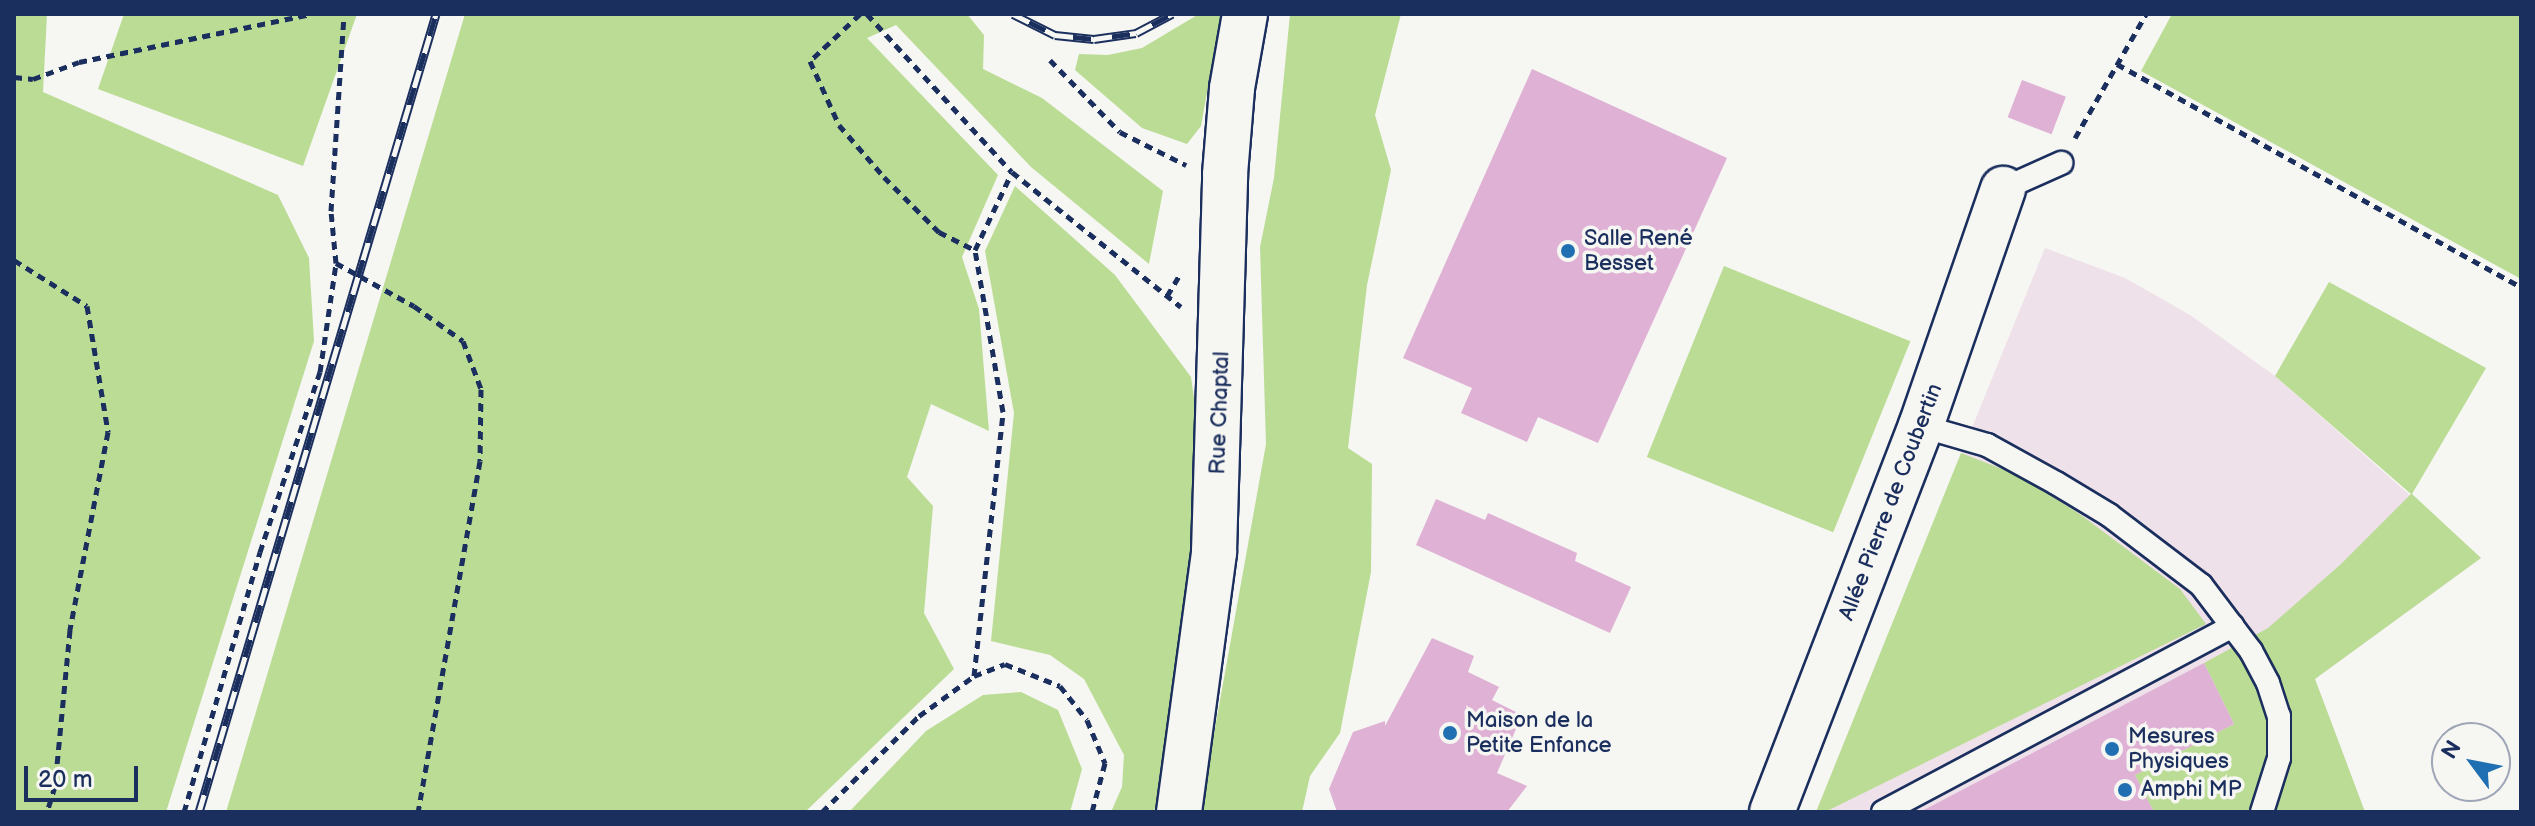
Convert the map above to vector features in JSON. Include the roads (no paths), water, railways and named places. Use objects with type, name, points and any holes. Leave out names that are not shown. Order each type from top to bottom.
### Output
[{"type":"street","name":"Rue Chaptal","points":[[1179,812],[1214,552],[1225,174],[1232,88],[1245,14]]},
{"type":"street","name":"Allée Pierre de Coubertin","points":[[1772,812],[1921,426],[2003,189]]},
{"type":"lane","points":[[2003,189],[2061,163]]},
{"type":"lane","points":[[1921,426],[1987,445],[2109,515],[2201,585],[2233,626],[2268,683],[2279,716],[2279,758],[2262,812]]},
{"type":"lane","points":[[1883,812],[2233,626]]},
{"type":"railway","points":[[199,812],[436,14]]},
{"type":"railway","points":[[1013,14],[1055,35],[1094,39],[1136,33],[1172,14]]},
{"type":"place","name":"Salle René Besset","points":[[1568,251]]},
{"type":"place","name":"Maison de la Petite Enfance","points":[[1450,733]]},
{"type":"place","name":"Mesures Physiques","points":[[2112,749]]},
{"type":"place","name":"Amphi MP","points":[[2125,790]]}]
